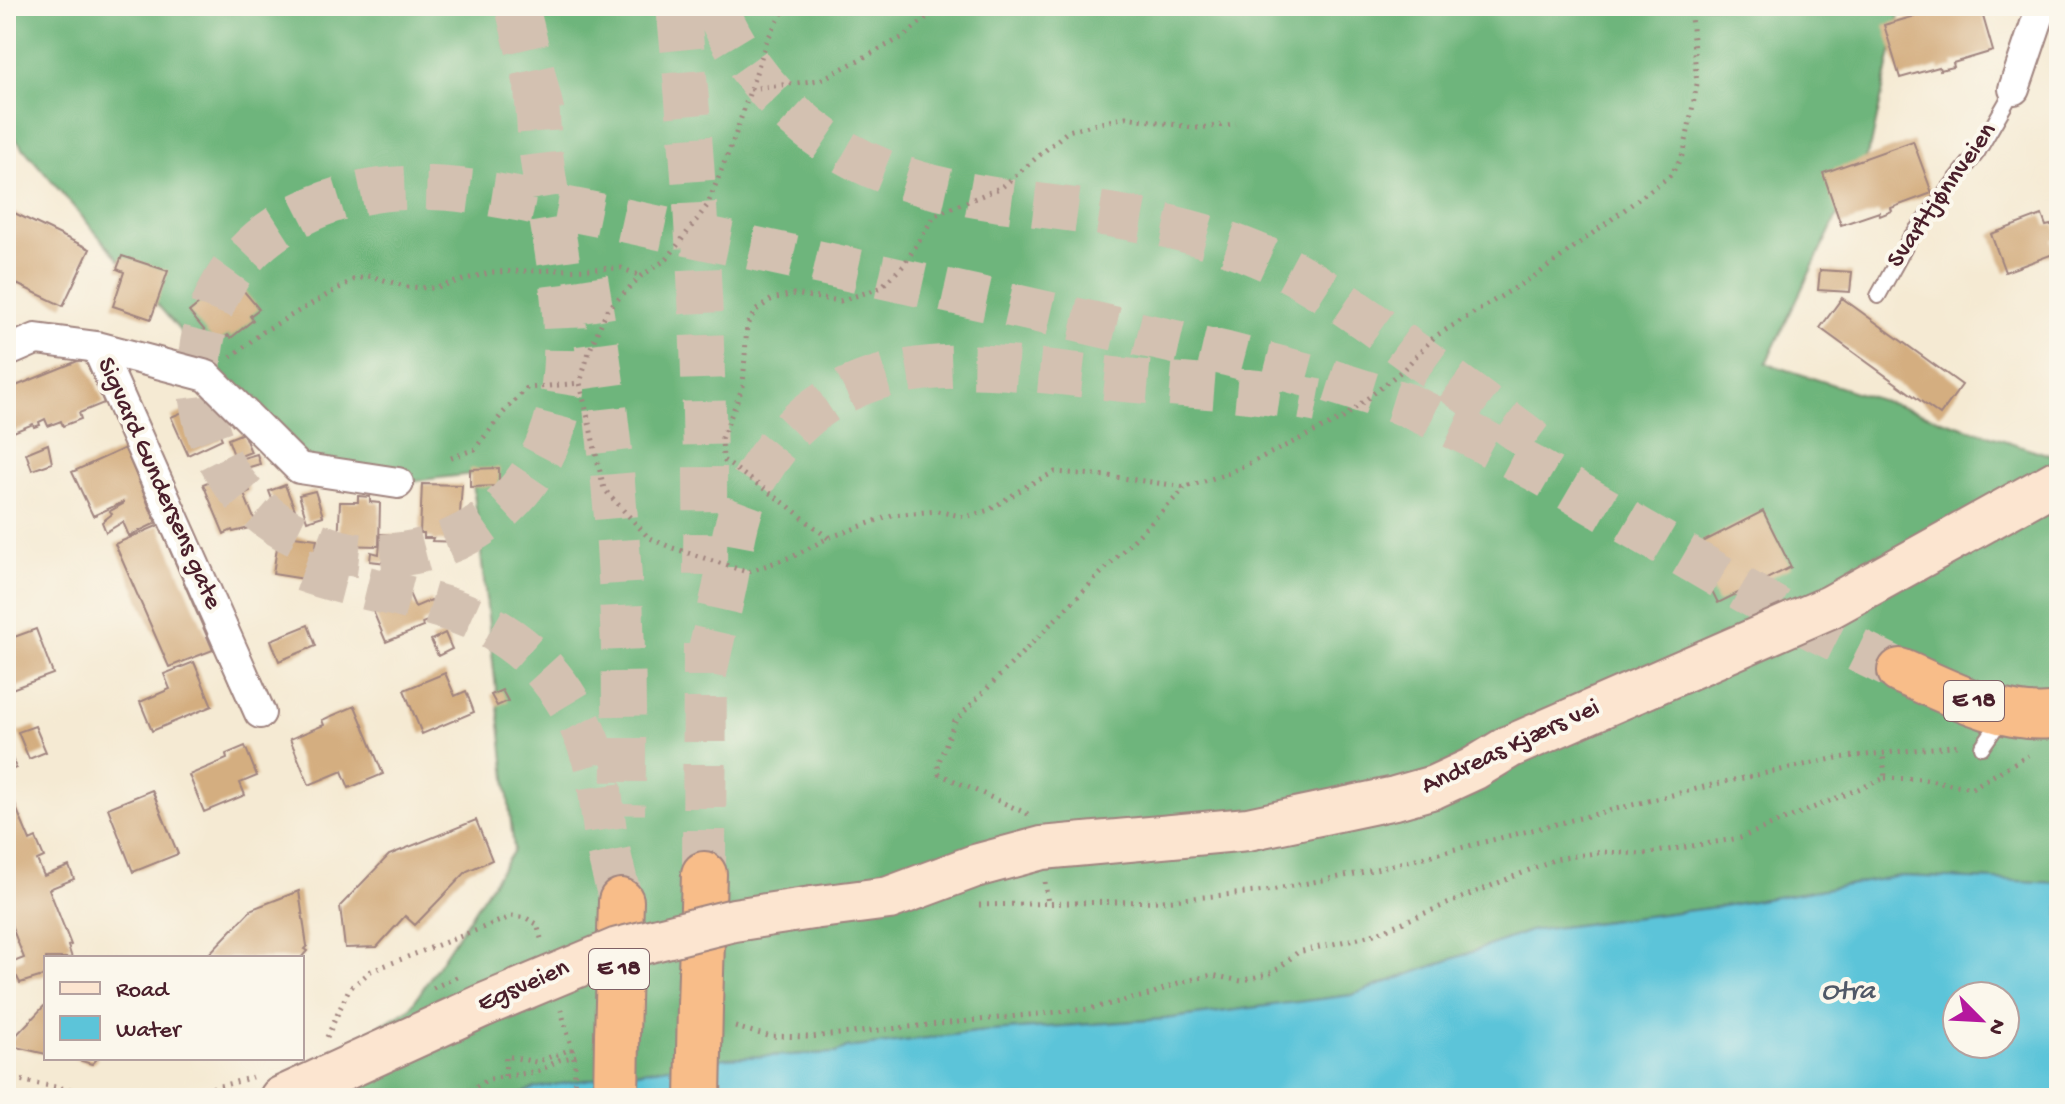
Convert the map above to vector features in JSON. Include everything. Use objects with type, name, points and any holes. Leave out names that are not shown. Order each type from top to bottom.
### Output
[{"type":"highway","name":"E 18","points":[[1904,662],[1999,718],[2025,717],[2047,729]]},
{"type":"highway","points":[[698,1098],[711,1016],[704,874]]},
{"type":"highway","name":"E 18","points":[[616,1098],[603,1045],[621,901]]},
{"type":"street","name":"Svarttjønnveien","points":[[2014,89],[2042,6]]},
{"type":"street","points":[[6,352],[36,339],[97,347]]},
{"type":"street","name":"Sigvard Gundersens gate","points":[[97,347],[207,376]]},
{"type":"street","name":"Sigvard Gundersens gate","points":[[97,347],[260,713]]},
{"type":"street","points":[[207,376],[299,468],[398,483]]},
{"type":"street","name":"Andreas Kjærs vei","points":[[922,887],[975,866],[1042,848],[1248,829],[1302,820],[1434,787],[1473,769],[1509,747],[1830,607],[2059,480]]},
{"type":"street","name":"Egsveien","points":[[270,1087],[484,1005],[618,949],[734,920],[867,902],[922,887]]},
{"type":"lane","name":"Svarttjønnveien","points":[[1878,296],[1910,238],[1977,153],[2014,89]]},
{"type":"path","points":[[786,6],[767,40],[735,136],[707,206],[667,259],[641,276],[607,310],[580,383],[604,489],[648,537],[747,572],[892,515],[937,511],[965,517],[989,510],[1055,472],[1186,487],[1229,473],[1343,418],[1404,369],[1434,337],[1538,274],[1671,175],[1684,152],[1697,84],[1690,6]]},
{"type":"path","points":[[750,89],[820,80],[903,37],[940,6]]},
{"type":"path","points":[[828,538],[723,460],[722,438],[743,386],[747,325],[755,311],[772,299],[793,294],[840,301],[880,288],[904,265],[935,215],[1002,187],[1068,131],[1126,117],[1196,128],[1236,124]]},
{"type":"path","points":[[207,376],[264,331],[353,280],[370,276],[408,287],[433,288],[492,272],[621,268],[641,276]]},
{"type":"path","points":[[451,458],[475,449],[527,388],[580,383]]},
{"type":"path","points":[[1037,818],[939,774],[938,764],[955,721],[1186,487]]},
{"type":"path","points":[[922,887],[954,903],[990,906],[1162,901],[1266,891],[1360,873],[1724,782],[1837,758],[1959,745],[1999,718],[2047,729]]},
{"type":"path","points":[[711,1016],[768,1036],[810,1037],[1088,1009],[1149,995],[1178,983],[1212,975],[1241,981],[1274,972],[1298,952],[1372,935],[1556,859],[1602,852],[1644,854],[1740,838],[1885,778],[1924,779],[1972,788],[2047,729]]},
{"type":"path","points":[[1883,753],[1885,778]]},
{"type":"path","points":[[324,1045],[336,1012],[349,989],[371,971],[513,916],[537,924],[545,952]]},
{"type":"path","points":[[560,1008],[575,1063],[574,1098]]},
{"type":"path","points":[[455,1098],[490,1079],[539,1071],[559,1060],[603,1045]]},
{"type":"path","points":[[505,1076],[506,1056],[536,1062],[572,1049]]},
{"type":"path","points":[[6,1077],[83,1093],[129,1095],[178,1094],[223,1087],[270,1087]]},
{"type":"green space","points":[[6,6],[1901,6],[1871,146],[1766,363],[2059,458],[2059,643],[2054,651],[2059,653],[2059,883],[1901,876],[1717,907],[1530,931],[1352,995],[1165,1019],[977,1032],[847,1048],[836,1053],[726,1058],[535,1088],[512,1098],[256,1098],[410,1008],[514,850],[472,474],[406,482],[325,478],[211,367],[6,128]]},
{"type":"water","name":"Otra","points":[[1901,876],[2059,883],[2059,1098],[512,1098],[535,1088],[726,1058],[836,1053],[847,1048],[977,1032],[1165,1019],[1352,995],[1530,931],[1717,907]]},
{"type":"building","points":[[1950,6],[1980,6],[1993,51],[1953,63],[1954,67],[1940,70],[1939,67],[1900,78],[1884,25]]},
{"type":"building","points":[[1913,141],[1932,193],[1891,208],[1892,211],[1880,216],[1879,212],[1841,225],[1823,173]]},
{"type":"building","points":[[6,209],[90,249],[63,306],[6,279]]},
{"type":"building","points":[[2042,215],[2046,226],[2055,224],[2059,238],[2052,240],[2056,253],[2005,272],[1991,234]]},
{"type":"building","points":[[122,256],[168,271],[151,319],[113,306],[124,272],[117,269]]},
{"type":"building","points":[[1820,270],[1852,272],[1850,292],[1818,290]]},
{"type":"building","points":[[232,277],[259,309],[250,316],[253,320],[231,338],[228,335],[216,344],[189,312]]},
{"type":"building","points":[[1842,298],[1962,385],[1940,415],[1820,328]]},
{"type":"building","points":[[85,358],[104,403],[79,413],[81,419],[63,426],[61,421],[48,426],[45,419],[39,422],[40,425],[34,427],[33,424],[6,435],[6,390]]},
{"type":"building","points":[[206,402],[213,419],[218,417],[221,423],[216,425],[222,439],[188,455],[171,417]]},
{"type":"building","points":[[243,433],[251,452],[235,458],[228,439]]},
{"type":"building","points":[[48,444],[52,463],[32,470],[26,453]]},
{"type":"building","points":[[125,448],[156,523],[129,536],[123,522],[106,532],[102,522],[112,514],[110,511],[123,502],[93,516],[72,472]]},
{"type":"building","points":[[257,454],[260,464],[239,470],[236,460]]},
{"type":"building","points":[[499,468],[499,486],[470,487],[470,469]]},
{"type":"building","points":[[234,471],[237,478],[244,475],[250,491],[244,494],[257,526],[224,534],[203,484]]},
{"type":"building","points":[[422,484],[462,485],[458,542],[432,541],[433,538],[424,538],[424,533],[420,533]]},
{"type":"building","points":[[285,485],[296,512],[279,518],[269,491]]},
{"type":"building","points":[[315,491],[323,516],[307,521],[299,495]]},
{"type":"building","points":[[358,496],[370,497],[370,502],[380,503],[379,546],[338,545],[340,502],[358,502]]},
{"type":"building","points":[[1763,511],[1791,567],[1718,603],[1691,548]]},
{"type":"building","points":[[159,525],[213,650],[169,667],[115,544]]},
{"type":"building","points":[[279,534],[317,539],[311,580],[273,574]]},
{"type":"building","points":[[381,534],[406,536],[404,565],[370,561],[371,552],[379,554]]},
{"type":"building","points":[[397,578],[400,586],[405,584],[415,607],[431,600],[437,617],[422,623],[423,627],[386,642],[368,599],[383,593],[379,585]]},
{"type":"building","points":[[308,625],[316,646],[279,661],[271,640]]},
{"type":"building","points":[[36,629],[53,674],[6,691],[6,640]]},
{"type":"building","points":[[445,633],[452,649],[438,656],[431,640]]},
{"type":"building","points":[[194,662],[212,706],[152,731],[140,702],[170,689],[164,674]]},
{"type":"building","points":[[445,673],[455,696],[466,691],[474,712],[422,734],[404,690]]},
{"type":"building","points":[[502,690],[508,701],[497,706],[491,695]]},
{"type":"building","points":[[355,706],[383,774],[349,788],[342,771],[309,785],[290,739],[324,725],[322,720]]},
{"type":"building","points":[[35,726],[46,752],[29,759],[18,732]]},
{"type":"building","points":[[6,744],[16,768],[6,772]]},
{"type":"building","points":[[245,746],[257,776],[240,783],[245,795],[204,812],[189,775],[227,759],[226,754]]},
{"type":"building","points":[[6,772],[12,784],[7,786],[30,841],[36,838],[44,857],[37,860],[44,876],[69,866],[74,879],[49,889],[71,945],[68,946],[71,956],[44,956],[44,976],[20,983],[17,977],[6,982],[6,965],[24,958],[6,912]]},
{"type":"building","points":[[152,790],[178,854],[133,872],[108,808]]},
{"type":"building","points":[[476,820],[492,860],[467,871],[415,925],[405,916],[377,947],[345,948],[340,906],[389,855]]},
{"type":"building","points":[[299,891],[307,946],[304,949],[307,951],[303,956],[207,956],[252,909]]},
{"type":"building","points":[[44,1006],[44,1054],[7,1045]]},
{"type":"tunnel","points":[[517,6],[543,114]]},
{"type":"tunnel","points":[[678,6],[700,290],[705,575]]},
{"type":"tunnel","points":[[716,6],[736,47],[783,105],[818,135],[856,158],[895,175],[936,187],[1147,222],[1205,236],[1260,256],[1295,273],[1345,305],[1535,443]]},
{"type":"tunnel","points":[[536,88],[543,168],[550,212],[558,257],[565,349],[562,393],[551,436],[531,475],[485,522],[454,540],[421,551],[386,556],[359,555],[334,550],[301,537],[267,516],[239,489],[219,457],[205,421],[200,384],[202,345],[212,307],[243,257],[271,232],[303,213],[338,199],[381,190],[452,189],[523,200],[547,205],[568,209],[610,217],[1099,325],[1227,354],[1407,405],[1537,470],[1790,617],[1900,671]]},
{"type":"tunnel","points":[[586,278],[606,411],[618,545],[624,680],[623,814]]},
{"type":"tunnel","points":[[705,674],[744,501],[757,475],[792,430],[831,398],[874,379],[921,369],[969,366],[1245,391],[1318,401]]},
{"type":"tunnel","points":[[303,570],[433,604],[477,620],[523,649],[542,668],[573,711],[595,763],[607,843],[621,901]]},
{"type":"tunnel","points":[[704,874],[705,644]]}]
